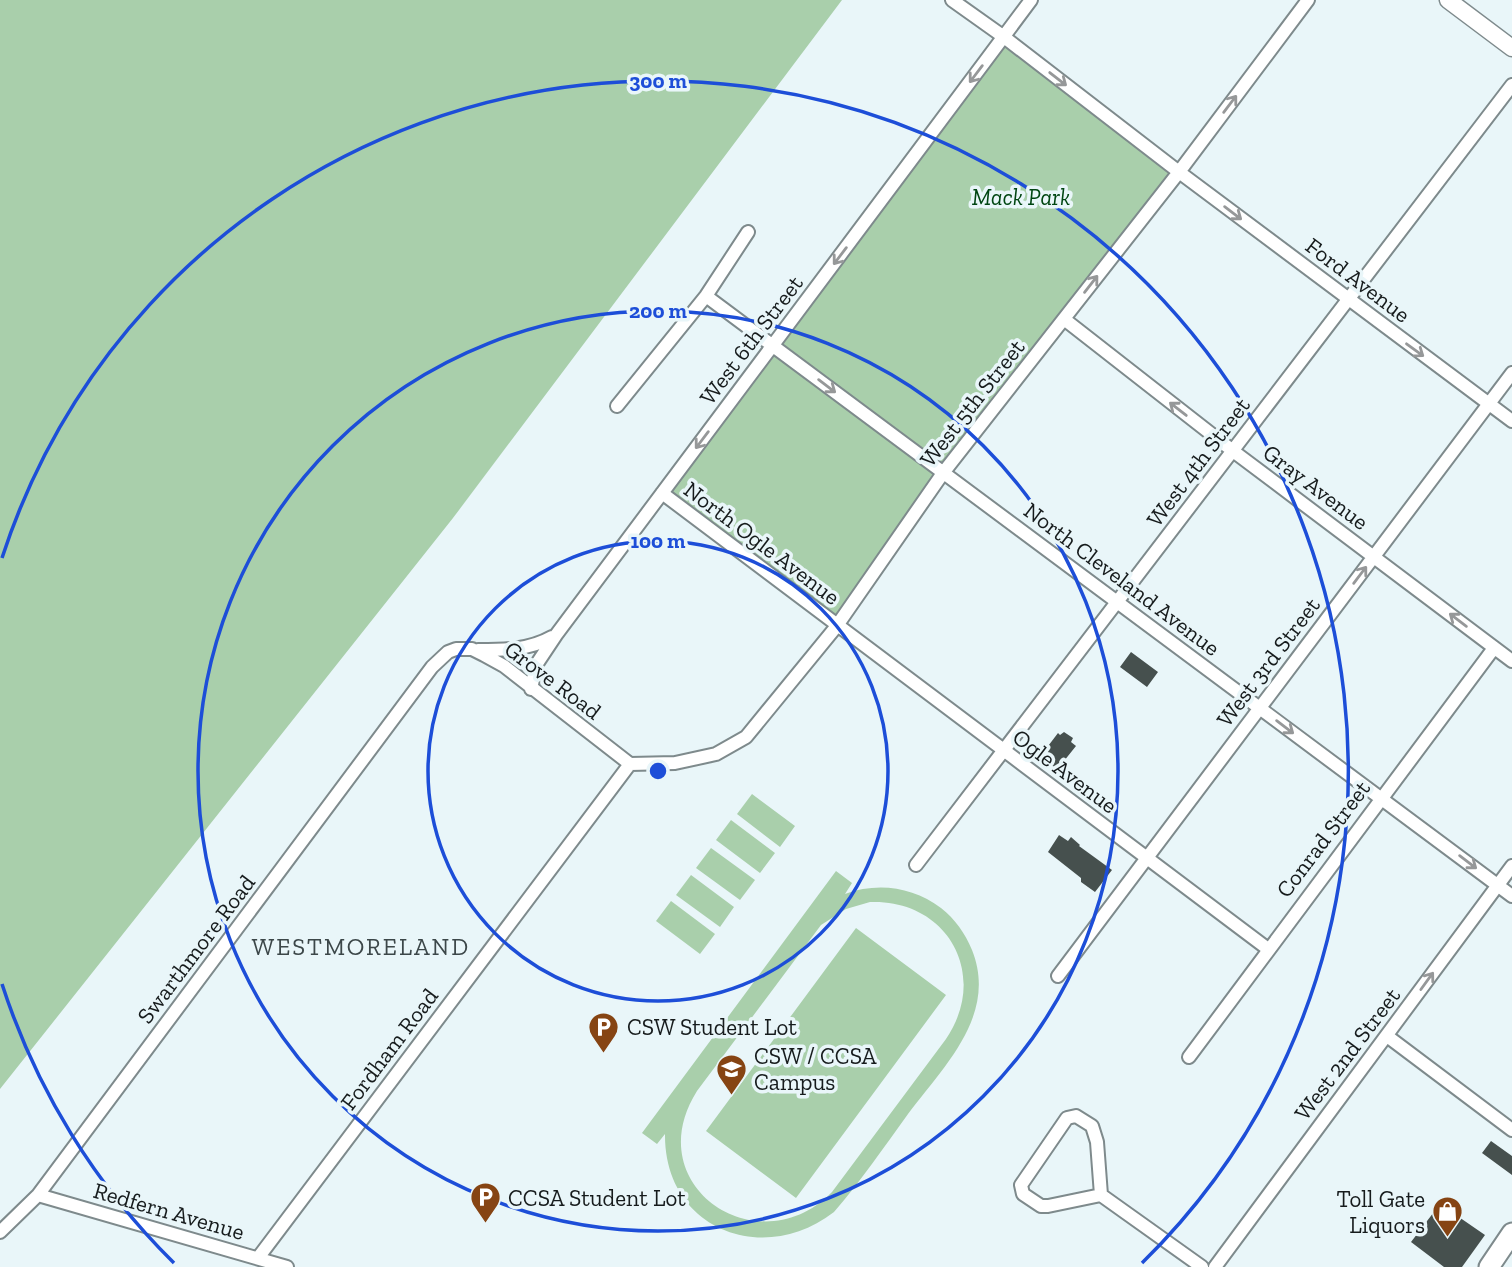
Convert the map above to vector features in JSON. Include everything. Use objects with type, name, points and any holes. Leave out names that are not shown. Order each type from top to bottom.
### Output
[{"type":"main road","points":[[1489,1267],[1512,1233]]},
{"type":"street","name":"Ford Avenue","points":[[952,0],[1512,421]]},
{"type":"street","name":"West 6th Street","points":[[531,689],[536,665],[556,635],[1031,0]]},
{"type":"street","name":"West 5th Street","points":[[630,764],[675,763],[716,754],[746,737],[836,626],[943,472],[1179,172],[1308,0]]},
{"type":"street","points":[[1448,0],[1512,48]]},
{"type":"street","name":"West 4th Street","points":[[916,865],[1512,85]]},
{"type":"street","points":[[617,406],[706,296],[748,232]]},
{"type":"street","name":"North Cleveland Avenue","points":[[706,296],[1512,895]]},
{"type":"street","name":"Gray Avenue","points":[[1064,319],[1233,451],[1512,661]]},
{"type":"street","name":"West 3rd Street","points":[[1058,976],[1512,373]]},
{"type":"street","name":"North Ogle Avenue","points":[[662,493],[836,626]]},
{"type":"street","name":"Ogle Avenue","points":[[836,626],[1268,949]]},
{"type":"street","points":[[472,649],[520,649],[540,644],[556,635]]},
{"type":"street","name":"Grove Road","points":[[419,685],[448,652],[462,648],[472,649],[504,666],[630,764]]},
{"type":"street","name":"Conrad Street","points":[[1189,1057],[1494,648]]},
{"type":"street","name":"Swarthmore Road","points":[[0,1232],[38,1195],[419,685]]},
{"type":"street","name":"Fordham Road","points":[[258,1258],[630,764]]},
{"type":"street","name":"West 2nd Street","points":[[1215,1267],[1512,866]]},
{"type":"street","points":[[1387,1036],[1512,1130]]},
{"type":"street","points":[[1101,1195],[1097,1142],[1092,1126],[1076,1116],[1067,1118],[1021,1185],[1023,1194],[1041,1206],[1101,1195],[1202,1267]]},
{"type":"street","name":"Redfern Avenue","points":[[38,1195],[287,1267]]},
{"type":"green space","points":[[0,0],[842,0],[453,518],[0,1089]]},
{"type":"green space","name":"Mack Park","points":[[1004,37],[1179,172],[943,472],[836,627],[662,493]]},
{"type":"green space","points":[[752,794],[795,826],[780,847],[737,814]]},
{"type":"green space","points":[[731,820],[775,853],[760,873],[716,840]]},
{"type":"green space","points":[[711,848],[755,880],[740,900],[696,868]]},
{"type":"green space","points":[[836,871],[852,883],[845,894],[870,888],[907,891],[941,908],[963,932],[972,950],[978,974],[978,996],[973,1018],[951,1058],[834,1212],[806,1228],[778,1236],[749,1237],[722,1229],[699,1215],[681,1194],[669,1167],[665,1134],[657,1144],[642,1133]],"holes":[[[870,902],[897,904],[921,913],[939,927],[953,945],[962,966],[964,990],[959,1014],[946,1039],[832,1192],[803,1213],[772,1221],[741,1218],[715,1205],[694,1184],[683,1157],[683,1126],[697,1091],[821,925],[846,909]]]},
{"type":"green space","points":[[691,875],[734,907],[720,927],[676,895]]},
{"type":"green space","points":[[671,901],[715,934],[700,954],[656,921]]},
{"type":"green space","points":[[856,928],[946,995],[796,1198],[706,1131]]},
{"type":"building","points":[[1131,652],[1158,672],[1147,687],[1120,667]]},
{"type":"building","points":[[1064,732],[1073,738],[1071,742],[1076,746],[1056,771],[1039,758],[1058,733],[1060,735]]},
{"type":"building","points":[[1059,835],[1068,841],[1071,837],[1112,870],[1095,892],[1048,852]]},
{"type":"building","points":[[1491,1141],[1512,1156],[1512,1175],[1482,1153]]},
{"type":"building","name":"Toll Gate Liquors","points":[[1440,1204],[1485,1235],[1462,1267],[1444,1267],[1411,1242]]},
{"type":"place","name":"CSW Student Lot","points":[[604,1054]]},
{"type":"place","name":"CSW / CCSA Campus","points":[[731,1096]]},
{"type":"place","name":"CCSA Student Lot","points":[[485,1225]]},
{"type":"place","name":"Toll Gate Liquors","points":[[1448,1239]]},
{"type":"district","name":"WESTMORELAND","points":[[361,947]]}]
